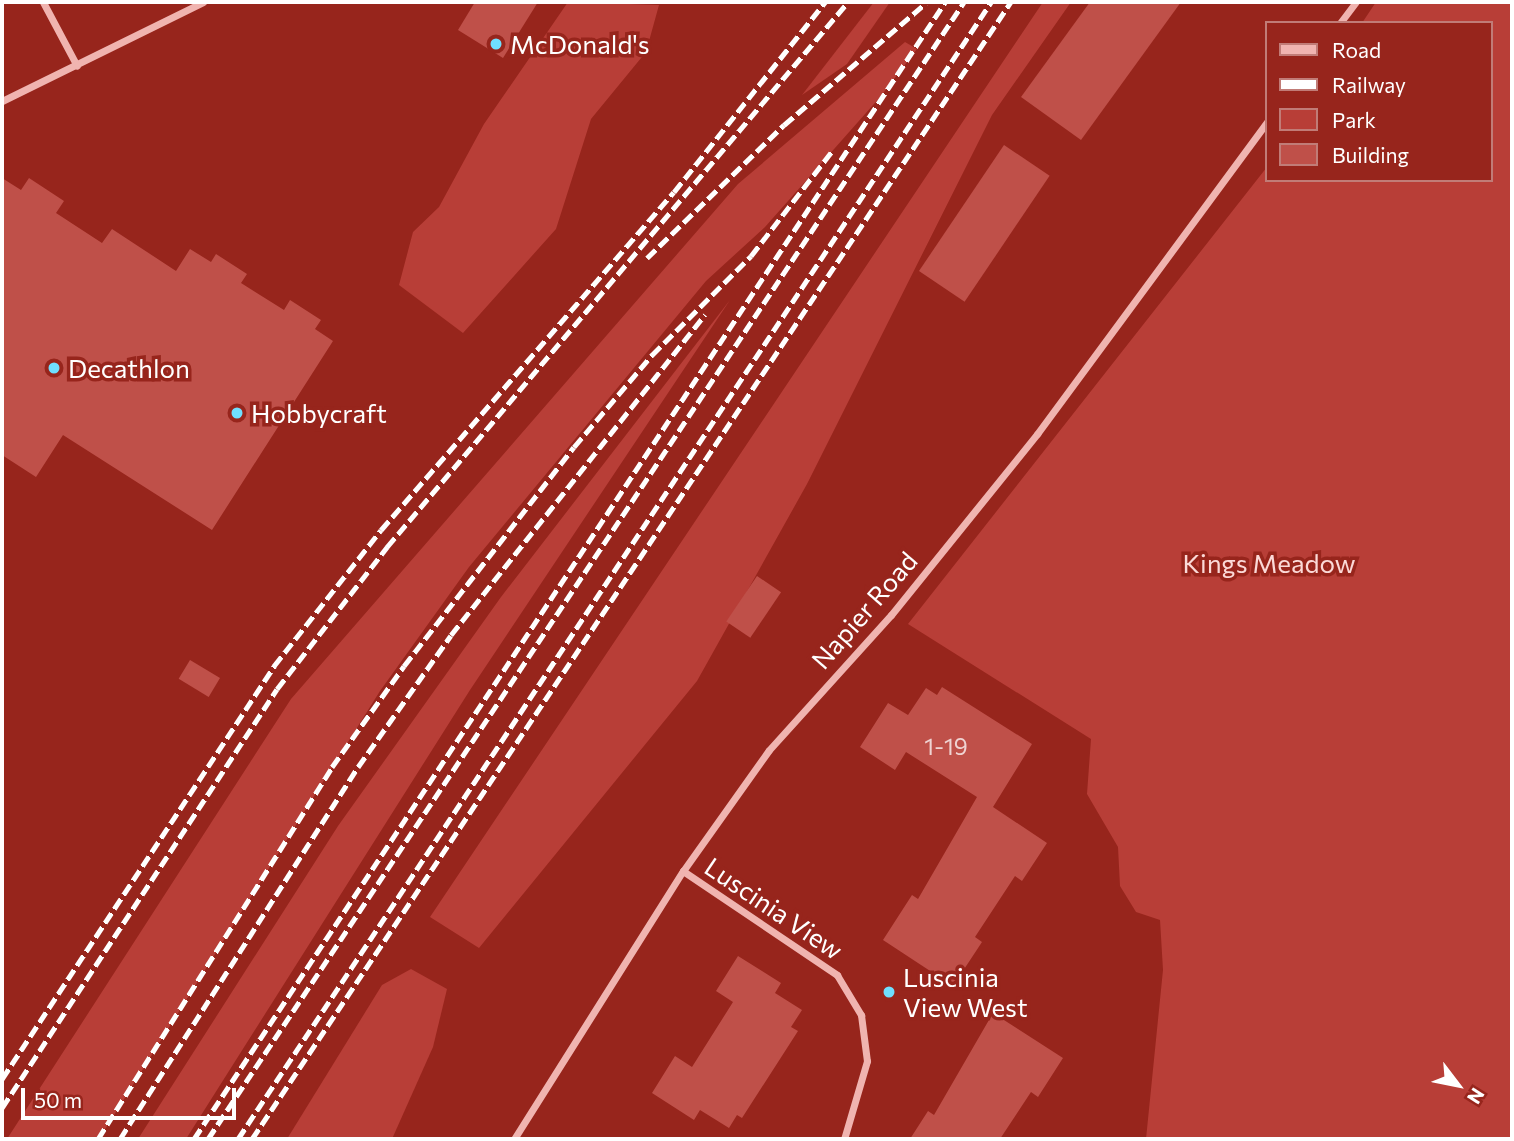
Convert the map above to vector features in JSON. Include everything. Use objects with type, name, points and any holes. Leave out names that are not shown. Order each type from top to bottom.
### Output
[{"type":"street","points":[[43,2],[77,66]]},
{"type":"street","points":[[2,101],[203,2]]},
{"type":"street","points":[[1342,21],[1356,2]]},
{"type":"street","name":"Napier Road","points":[[514,1139],[683,871],[769,750],[891,615],[1037,434],[1266,123]]},
{"type":"street","name":"Luscinia View","points":[[683,871],[837,975],[861,1015],[867,1061],[844,1139]]},
{"type":"green space","points":[[568,2],[659,5],[646,52],[591,119],[556,229],[463,333],[399,285],[413,232],[439,207],[484,124]]},
{"type":"green space","points":[[874,2],[890,2],[847,64],[802,95]]},
{"type":"green space","points":[[1043,2],[1071,2],[992,115],[807,484],[697,681],[479,948],[430,917]]},
{"type":"green space","name":"Kings Meadow","points":[[1376,2],[1512,2],[1512,1139],[1146,1139],[1163,970],[1160,920],[1136,912],[1120,886],[1118,847],[1087,794],[1091,739],[908,624],[1266,168],[1266,182],[1493,182],[1493,21],[1363,21]]},
{"type":"green space","points":[[905,42],[917,49],[881,96],[765,227],[706,281],[469,567],[380,691],[99,1139],[7,1139],[291,699],[738,184]]},
{"type":"green space","points":[[730,300],[470,690],[186,1139],[138,1139],[338,826],[501,597]]},
{"type":"green space","points":[[411,969],[447,989],[433,1047],[392,1139],[287,1139],[382,985]]},
{"type":"building","name":"McDonald's","points":[[475,2],[538,2],[503,58],[458,30]]},
{"type":"building","points":[[1090,2],[1181,2],[1081,140],[1021,97]]},
{"type":"building","points":[[1004,145],[1050,176],[965,302],[919,271]]},
{"type":"building","points":[[2,178],[21,190],[29,178],[64,201],[56,213],[102,243],[112,229],[176,271],[190,249],[211,262],[216,254],[247,274],[241,283],[284,310],[290,300],[321,320],[315,329],[333,341],[212,530],[63,435],[36,477],[2,455]]},
{"type":"building","points":[[757,576],[781,592],[750,638],[726,622]]},
{"type":"building","points":[[190,660],[220,678],[209,697],[179,679]]},
{"type":"building","points":[[942,687],[1032,744],[993,807],[1047,843],[1022,881],[1015,876],[975,937],[982,942],[953,986],[883,940],[912,895],[918,899],[977,797],[906,752],[895,770],[860,747],[888,703],[908,715],[926,688],[937,695]]},
{"type":"building","points":[[738,956],[781,983],[775,993],[802,1010],[791,1027],[798,1031],[742,1118],[737,1115],[729,1128],[700,1110],[694,1120],[652,1093],[675,1056],[692,1067],[733,1002],[716,991]]},
{"type":"building","points":[[993,1013],[1063,1058],[1038,1097],[1031,1092],[1000,1139],[910,1139],[928,1111],[934,1115]]},
{"type":"railway","points":[[2,1079],[274,666],[381,530],[674,192],[825,2]]},
{"type":"railway","points":[[2,1108],[277,689],[387,547],[848,2]]},
{"type":"railway","points":[[194,1139],[945,2]]},
{"type":"railway","points":[[208,1139],[964,2]]},
{"type":"railway","points":[[238,1139],[991,2]]},
{"type":"railway","points":[[252,1139],[1011,2]]},
{"type":"railway","points":[[647,258],[784,125],[926,3]]},
{"type":"railway","points":[[98,1139],[332,767],[404,666],[574,447],[652,355],[751,256],[833,150]]},
{"type":"railway","points":[[120,1139],[358,767],[451,635],[705,314]]},
{"type":"place","name":"McDonald's","points":[[496,44]]},
{"type":"place","name":"Decathlon","points":[[54,368]]},
{"type":"place","name":"Hobbycraft","points":[[237,413]]},
{"type":"place","name":"Luscinia View West","points":[[889,992]]}]
